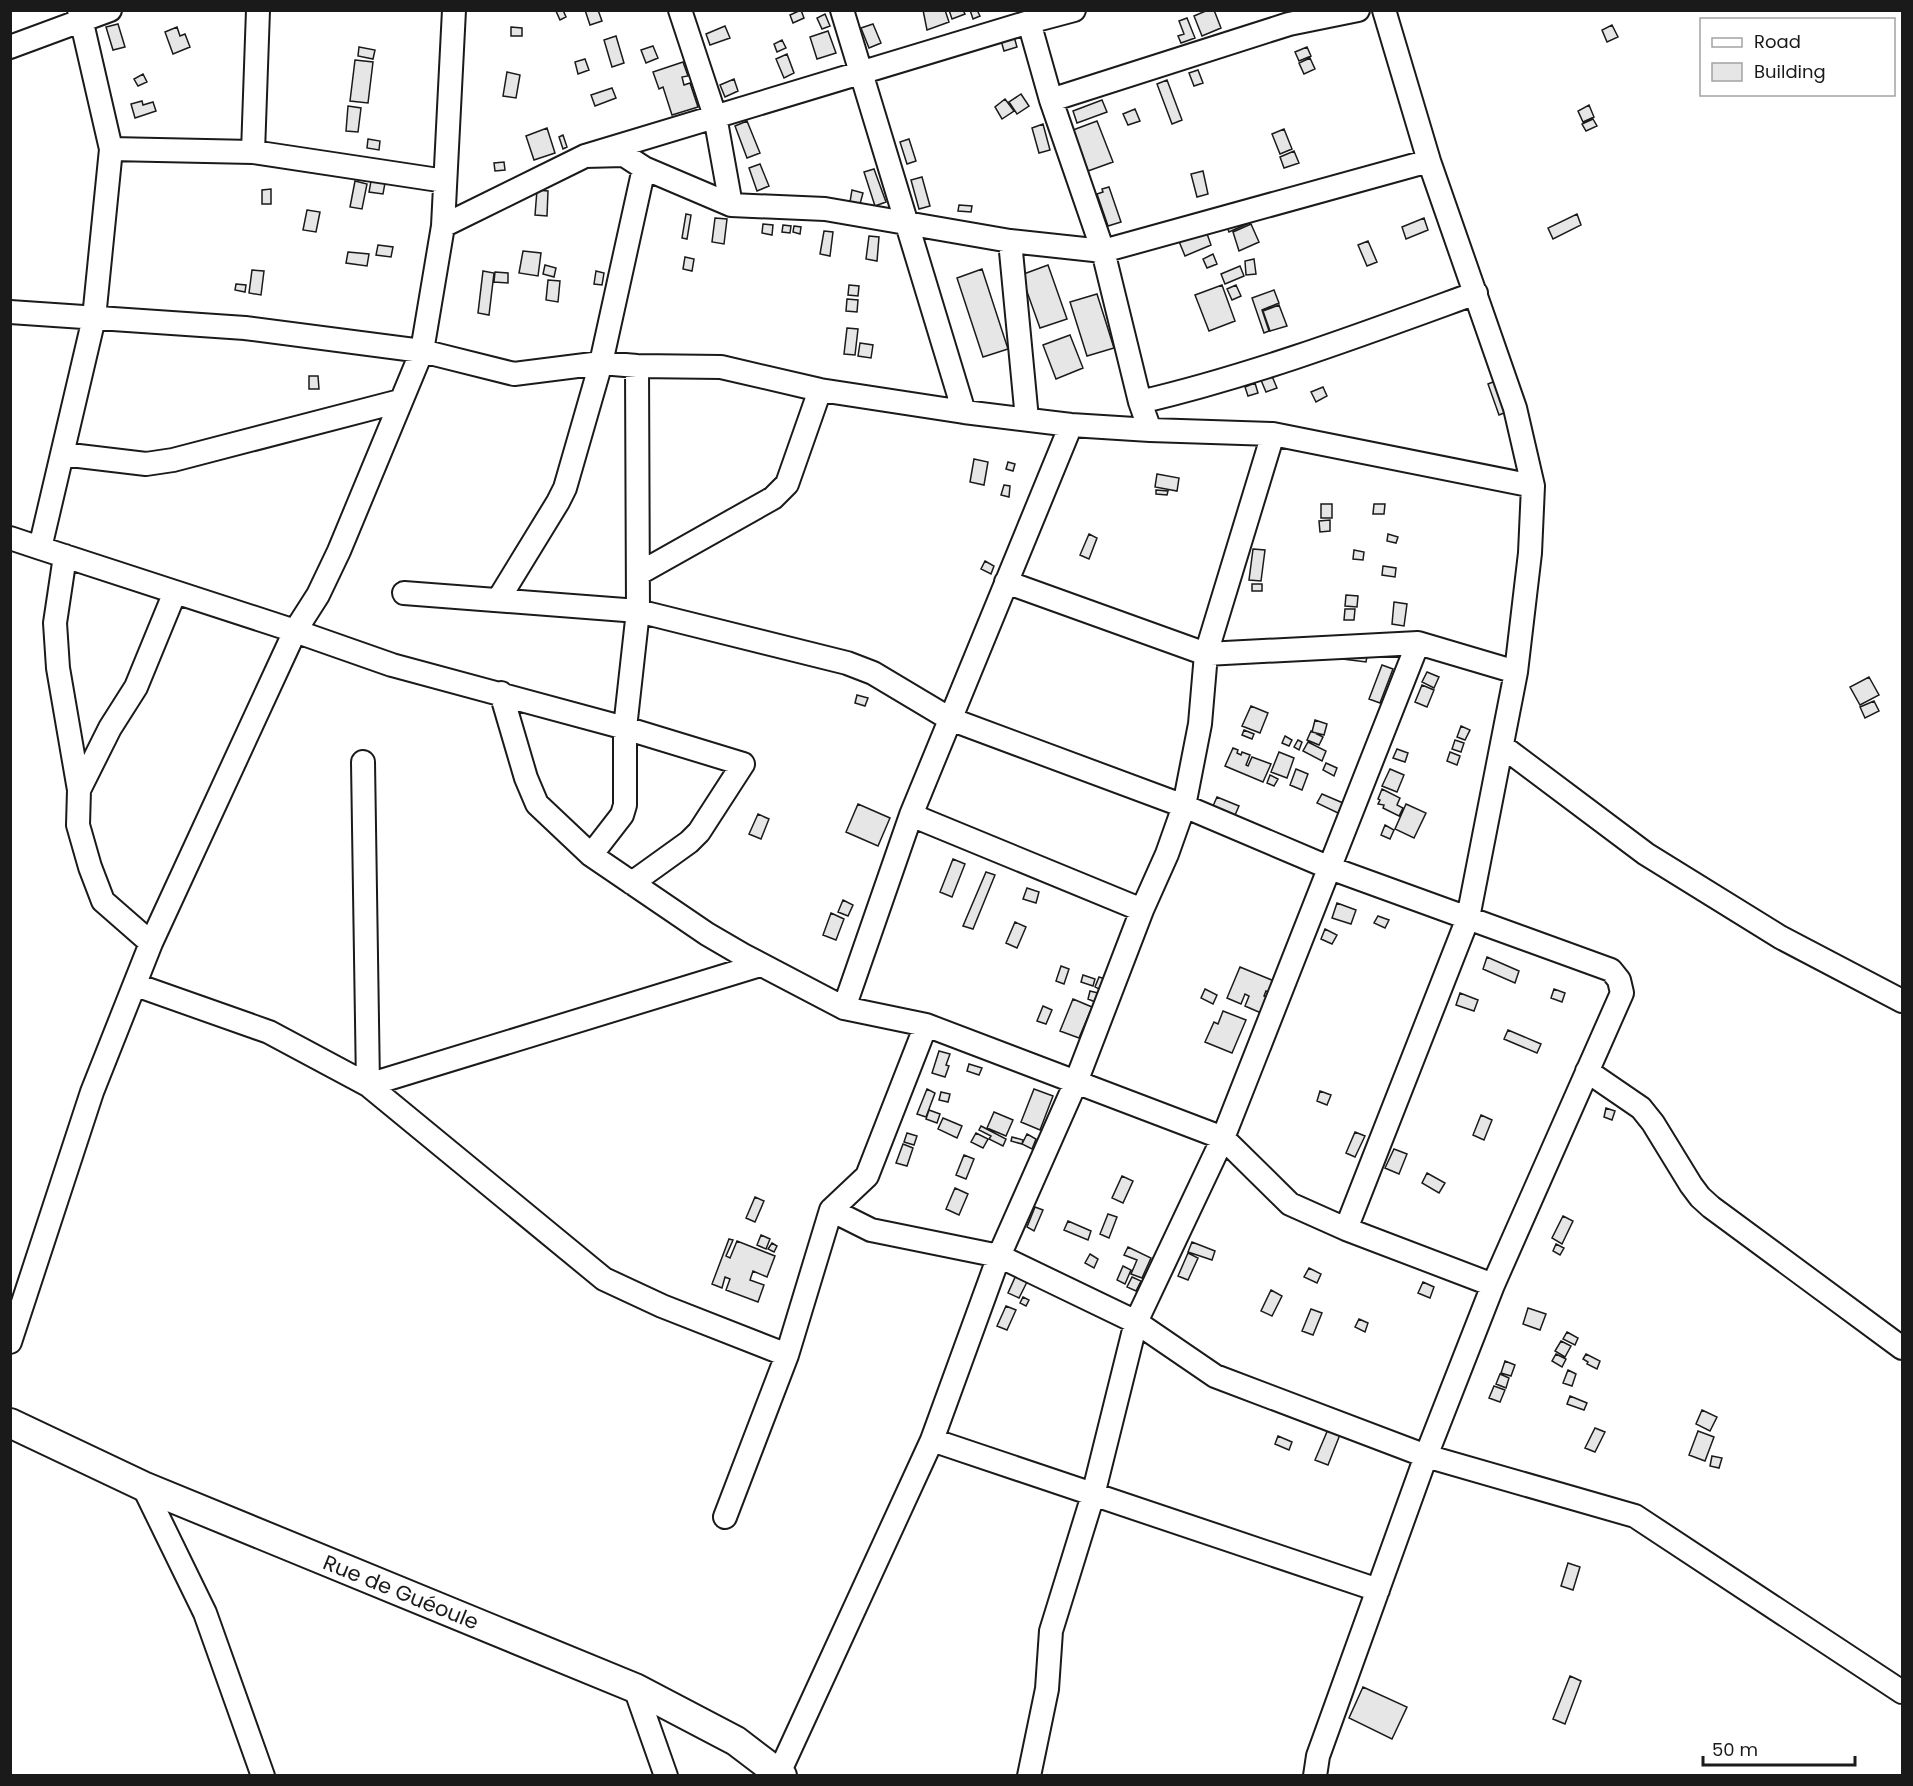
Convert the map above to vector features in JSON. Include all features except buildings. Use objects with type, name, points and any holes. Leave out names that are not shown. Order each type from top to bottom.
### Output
[{"type":"main road","name":"Rue de Guéoule","points":[[10,1423],[143,1486],[635,1688],[736,1741],[781,1774]]},
{"type":"street","points":[[10,47],[80,16],[110,10]]},
{"type":"street","points":[[253,152],[258,10]]},
{"type":"street","points":[[10,1342],[92,1092],[151,943],[295,631],[318,595],[339,551],[422,351],[443,226],[454,10]]},
{"type":"street","points":[[680,10],[715,116],[731,205]]},
{"type":"street","points":[[842,10],[964,412]]},
{"type":"street","points":[[443,226],[585,156],[860,72],[1074,10]]},
{"type":"street","points":[[1051,100],[1285,17],[1358,10]]},
{"type":"street","points":[[1346,1229],[1468,918],[1516,672],[1530,553],[1533,486],[1515,408],[1429,161],[1384,10]]},
{"type":"street","points":[[40,548],[93,318],[111,148],[80,16]]},
{"type":"street","points":[[1029,22],[1051,100],[1103,251],[1140,402],[1150,430]]},
{"type":"street","points":[[111,148],[253,152],[445,181]]},
{"type":"street","points":[[585,156],[624,155],[644,168],[731,205],[825,209],[1010,241],[1103,251],[1429,161]]},
{"type":"street","points":[[498,600],[565,488],[601,363],[644,168]]},
{"type":"street","points":[[1010,241],[1027,419]]},
{"type":"street","points":[[1140,402],[1186,391],[1353,338],[1476,293]]},
{"type":"street","points":[[10,312],[245,328],[422,351],[514,374],[601,363],[721,367],[820,390],[964,412],[1071,425],[1273,434],[1533,486]]},
{"type":"street","points":[[591,855],[622,815],[625,805],[625,728],[638,611],[637,366]]},
{"type":"street","points":[[638,574],[773,498],[787,484],[820,390]]},
{"type":"street","points":[[62,454],[146,464],[173,460],[400,400]]},
{"type":"street","points":[[844,1008],[912,815],[1071,425]]},
{"type":"street","points":[[781,1774],[932,1440],[999,1256],[1076,1082],[1142,910],[1167,854],[1184,806],[1200,724],[1206,654],[1273,434]]},
{"type":"street","points":[[10,538],[392,664],[625,728],[743,764],[699,832],[689,842],[632,883]]},
{"type":"street","points":[[65,556],[55,623],[58,668],[79,790],[78,825],[103,901],[151,943]]},
{"type":"street","points":[[1006,582],[1206,654],[1418,643],[1516,672]]},
{"type":"street","points":[[79,790],[110,728],[136,687],[175,592]]},
{"type":"street","points":[[404,593],[638,611],[847,663],[873,674],[950,719],[1184,806],[1330,868],[1611,970],[1619,980],[1622,993],[1493,1285],[1426,1456],[1318,1756],[1316,1776]]},
{"type":"street","points":[[1029,1776],[1047,1689],[1051,1631],[1093,1495],[1136,1322],[1223,1138],[1418,643]]},
{"type":"street","points":[[501,693],[530,792],[537,804],[591,855],[708,934],[760,965],[844,1008],[926,1025],[1223,1138],[1290,1204],[1346,1229],[1493,1285]]},
{"type":"street","points":[[1502,746],[1646,854],[1780,937],[1902,1001]]},
{"type":"street","points":[[363,762],[368,1085]]},
{"type":"street","points":[[912,815],[1142,910]]},
{"type":"street","points":[[368,1085],[760,965]]},
{"type":"street","points":[[136,985],[270,1032],[368,1085],[604,1279],[662,1306],[787,1355]]},
{"type":"street","points":[[725,1517],[787,1355],[831,1210],[867,1176],[926,1025]]},
{"type":"street","points":[[1587,1071],[1641,1108],[1700,1197],[1902,1348]]},
{"type":"street","points":[[831,1210],[871,1230],[999,1256],[1136,1322],[1215,1376],[1426,1456],[1635,1516],[1902,1692]]},
{"type":"street","points":[[932,1440],[1378,1590]]},
{"type":"street","points":[[143,1486],[205,1613],[263,1776]]},
{"type":"street","points":[[635,1688],[666,1776]]}]
